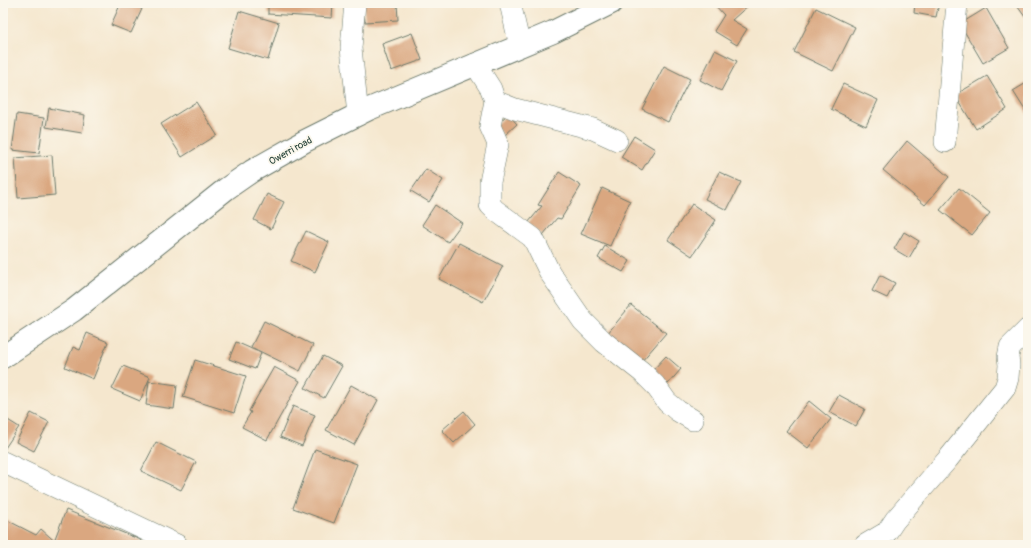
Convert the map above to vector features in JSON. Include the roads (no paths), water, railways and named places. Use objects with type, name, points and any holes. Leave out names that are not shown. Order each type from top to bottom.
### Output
[{"type":"main road","name":"Owerri road","points":[[3,357],[74,310],[226,189],[252,171],[305,141],[358,115],[553,32],[611,3]]},
{"type":"street","points":[[355,3],[351,48],[358,115]]},
{"type":"street","points":[[510,3],[520,46]]},
{"type":"street","points":[[945,142],[957,3]]},
{"type":"street","points":[[475,64],[491,88],[495,101],[490,126],[498,144],[492,165],[490,204],[495,210],[534,238],[550,273],[583,321],[604,342],[642,372],[655,385],[667,402],[693,420]]},
{"type":"street","points":[[495,101],[515,109],[593,129],[617,140]]},
{"type":"street","points":[[865,545],[887,532],[1005,388],[1008,378],[1008,357],[1010,347],[1028,329]]},
{"type":"street","points":[[3,462],[177,545]]}]
